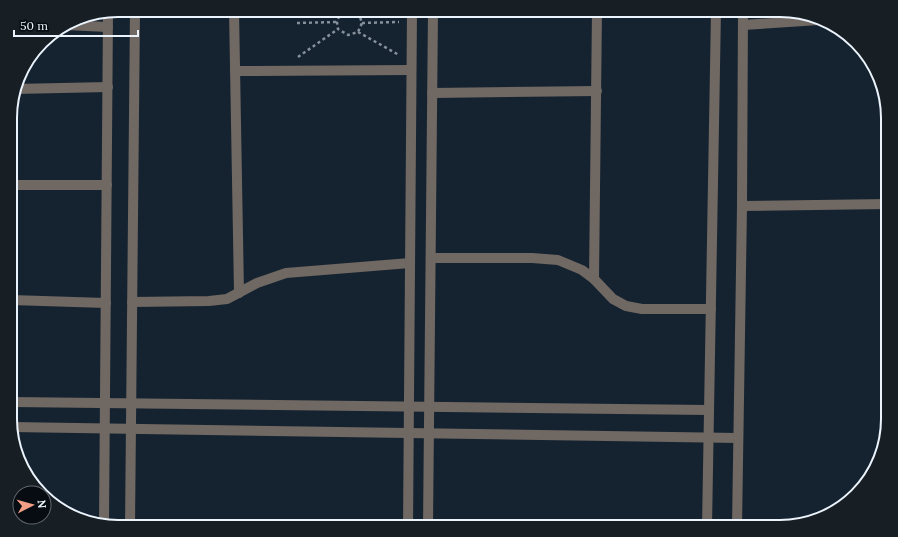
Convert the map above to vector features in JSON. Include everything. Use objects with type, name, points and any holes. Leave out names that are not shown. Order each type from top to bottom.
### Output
[{"type":"street","points":[[130,520],[135,17]]},
{"type":"street","points":[[234,17],[239,293]]},
{"type":"street","points":[[408,520],[412,17]]},
{"type":"street","points":[[428,520],[433,17]]},
{"type":"street","points":[[594,279],[598,17]]},
{"type":"street","points":[[707,520],[716,17]]},
{"type":"street","points":[[737,520],[742,206],[743,17]]},
{"type":"street","points":[[104,519],[108,18]]},
{"type":"street","points":[[743,25],[808,21]]},
{"type":"street","points":[[80,25],[108,26]]},
{"type":"street","points":[[235,71],[279,71],[411,66]]},
{"type":"street","points":[[21,89],[108,88]]},
{"type":"street","points":[[432,93],[597,91]]},
{"type":"street","points":[[17,186],[107,185]]},
{"type":"street","points":[[742,206],[881,204]]},
{"type":"street","points":[[430,258],[532,258],[558,260],[582,270],[594,279],[613,299],[626,306],[642,309],[711,309]]},
{"type":"street","points":[[132,302],[227,300],[256,283],[286,273],[410,263]]},
{"type":"street","points":[[17,300],[106,302]]},
{"type":"street","points":[[17,402],[709,410]]},
{"type":"street","points":[[18,426],[738,438]]},
{"type":"path","points":[[338,17],[336,22],[338,29],[348,35],[358,32],[362,24],[360,17]]},
{"type":"path","points":[[362,24],[412,21]]},
{"type":"path","points":[[298,22],[336,22]]},
{"type":"path","points":[[279,71],[338,29]]},
{"type":"path","points":[[358,32],[411,66]]}]
